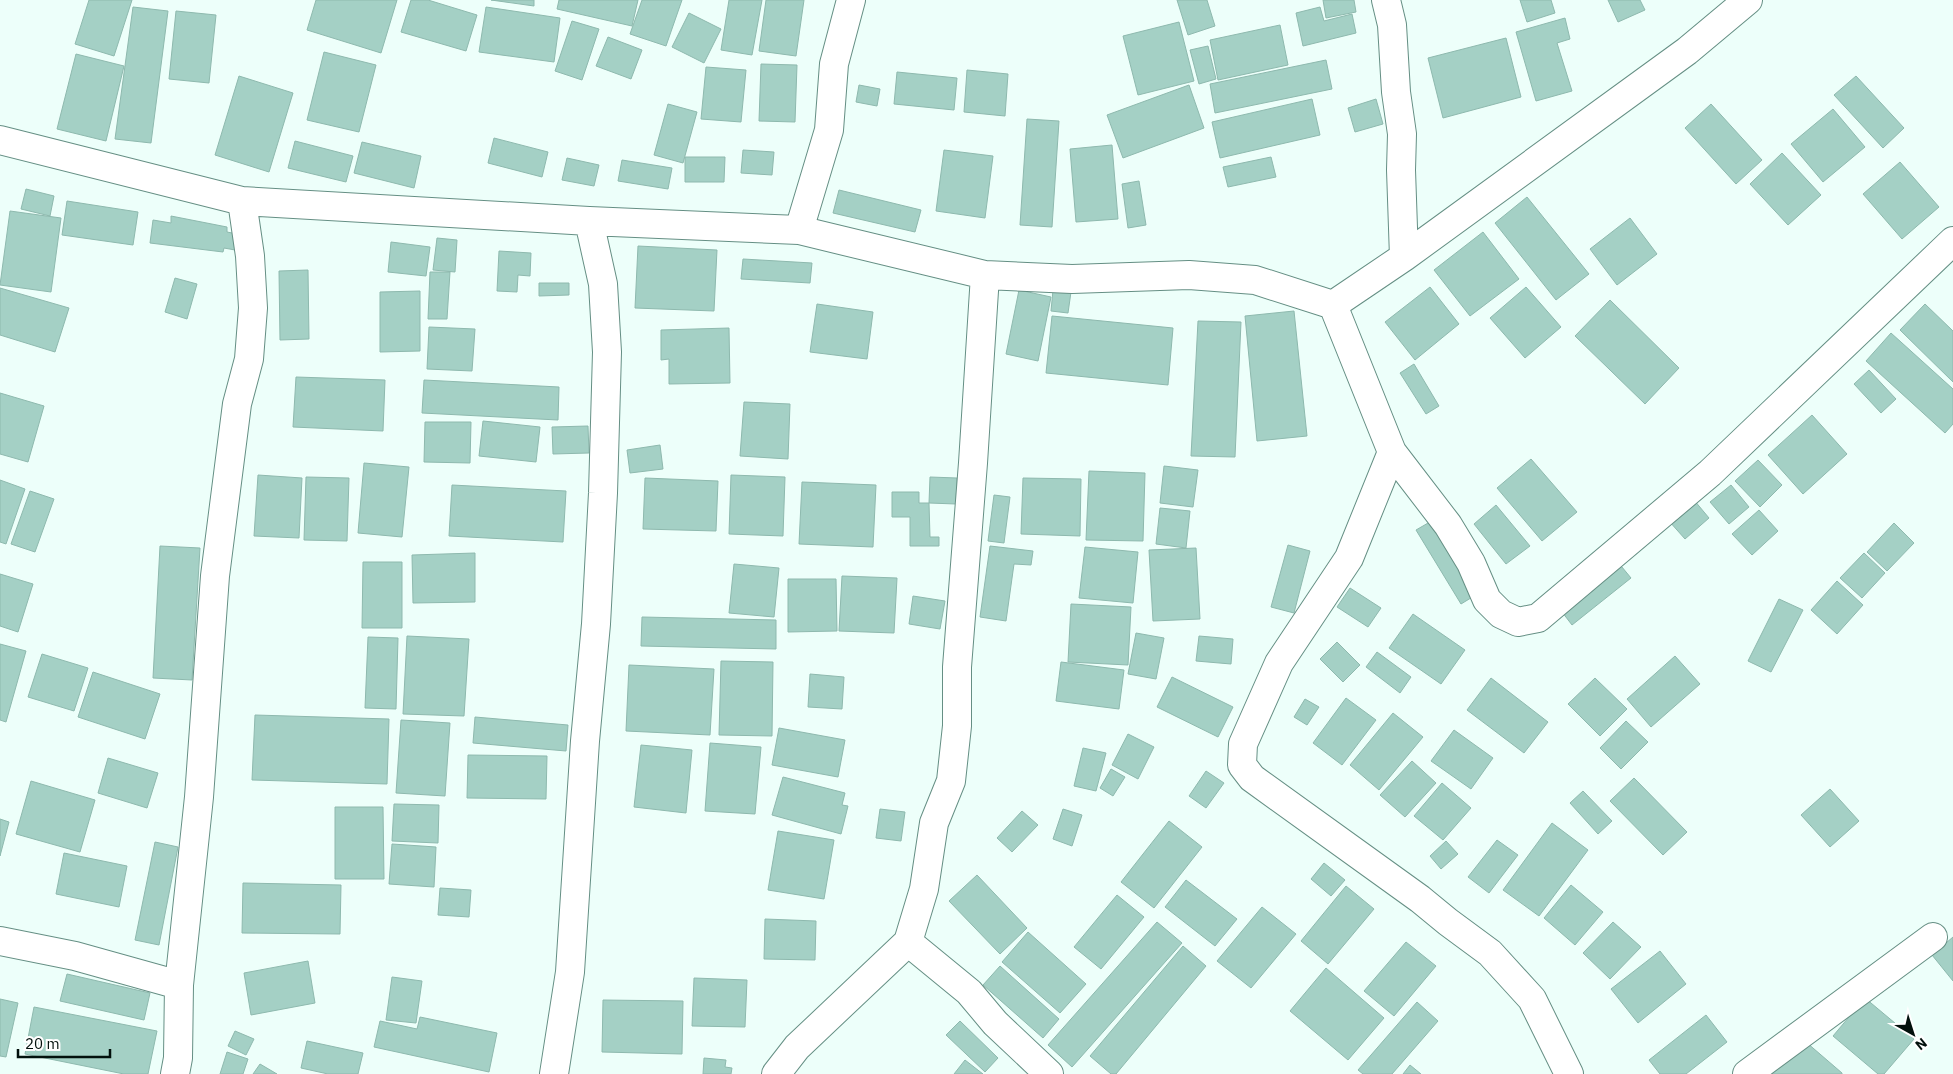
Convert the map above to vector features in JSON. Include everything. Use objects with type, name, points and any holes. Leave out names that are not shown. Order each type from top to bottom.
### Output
[{"type":"street","points":[[799,230],[829,130],[834,64],[851,0]]},
{"type":"street","points":[[1386,0],[1392,25],[1396,92],[1402,134],[1401,170],[1404,257]]},
{"type":"street","points":[[1333,305],[1404,257],[1687,51],[1748,0]]},
{"type":"street","points":[[0,140],[242,202],[589,221],[799,230],[985,275],[1072,279],[1189,275],[1255,280],[1333,305]]},
{"type":"street","points":[[175,1074],[178,1058],[179,985],[199,797],[215,576],[237,404],[248,359],[253,308],[250,256],[242,202]]},
{"type":"street","points":[[554,1074],[570,972],[585,741],[596,624],[602,502],[607,352],[603,284],[589,221]]},
{"type":"street","points":[[1333,305],[1392,452],[1448,525],[1471,563],[1487,600],[1501,614],[1518,622],[1538,618],[1710,473],[1953,242]]},
{"type":"street","points":[[776,1074],[797,1047],[908,942],[924,889],[934,823],[951,781],[958,726],[957,667],[974,463],[985,275]]},
{"type":"street","points":[[1392,452],[1349,558],[1279,663],[1243,744],[1242,765],[1252,778],[1420,899],[1490,953],[1532,999],[1569,1074]]},
{"type":"street","points":[[1747,1074],[1933,937]]},
{"type":"street","points":[[0,941],[75,956],[179,985]]},
{"type":"street","points":[[908,942],[969,992],[995,1023],[1048,1074]]},
{"type":"building","points":[[89,0],[132,0],[114,56],[75,44]]},
{"type":"building","points":[[316,0],[397,0],[381,53],[307,30]]},
{"type":"building","points":[[411,0],[428,0],[477,15],[466,51],[401,32]]},
{"type":"building","points":[[491,0],[534,0],[534,6]]},
{"type":"building","points":[[559,0],[638,0],[632,26],[557,9]]},
{"type":"building","points":[[642,0],[682,0],[666,46],[630,34]]},
{"type":"building","points":[[729,0],[762,0],[752,55],[721,50]]},
{"type":"building","points":[[766,0],[804,0],[796,56],[759,51]]},
{"type":"building","points":[[1177,0],[1207,0],[1215,26],[1188,35]]},
{"type":"building","points":[[1323,0],[1354,0],[1356,12],[1326,18]]},
{"type":"building","points":[[1520,0],[1551,0],[1555,13],[1527,22]]},
{"type":"building","points":[[1608,0],[1640,0],[1645,10],[1618,22]]},
{"type":"building","points":[[133,7],[168,11],[151,143],[115,139]]},
{"type":"building","points":[[486,7],[560,18],[554,62],[479,52]]},
{"type":"building","points":[[1320,7],[1324,21],[1352,14],[1356,33],[1303,46],[1296,13]]},
{"type":"building","points":[[176,11],[216,15],[209,83],[169,79]]},
{"type":"building","points":[[689,13],[721,29],[704,63],[672,47]]},
{"type":"building","points":[[1565,18],[1570,39],[1557,43],[1572,91],[1536,101],[1516,32]]},
{"type":"building","points":[[572,21],[599,29],[582,80],[555,71]]},
{"type":"building","points":[[1179,22],[1194,81],[1138,95],[1123,36]]},
{"type":"building","points":[[1280,25],[1288,65],[1218,80],[1210,40]]},
{"type":"building","points":[[608,37],[642,50],[631,79],[596,66]]},
{"type":"building","points":[[1506,38],[1521,97],[1443,118],[1428,58]]},
{"type":"building","points":[[1208,46],[1216,79],[1199,84],[1190,50]]},
{"type":"building","points":[[324,52],[376,65],[359,132],[307,120]]},
{"type":"building","points":[[76,54],[124,66],[106,141],[57,129]]},
{"type":"building","points":[[1326,60],[1332,89],[1215,113],[1210,84]]},
{"type":"building","points":[[761,64],[797,65],[795,122],[759,121]]},
{"type":"building","points":[[706,67],[746,70],[741,122],[701,119]]},
{"type":"building","points":[[967,70],[1008,74],[1005,116],[964,112]]},
{"type":"building","points":[[897,72],[957,78],[954,110],[894,104]]},
{"type":"building","points":[[239,76],[293,93],[269,172],[215,155]]},
{"type":"building","points":[[1856,76],[1904,128],[1883,148],[1834,95]]},
{"type":"building","points":[[859,85],[880,89],[877,106],[856,102]]},
{"type":"building","points":[[1189,85],[1204,128],[1123,158],[1107,115]]},
{"type":"building","points":[[1312,99],[1320,135],[1220,158],[1212,122]]},
{"type":"building","points":[[1376,99],[1383,124],[1355,132],[1348,108]]},
{"type":"building","points":[[668,104],[697,112],[683,163],[654,155]]},
{"type":"building","points":[[1711,104],[1762,160],[1736,184],[1685,128]]},
{"type":"building","points":[[1833,109],[1865,147],[1823,182],[1791,144]]},
{"type":"building","points":[[1027,119],[1059,121],[1052,227],[1020,225]]},
{"type":"building","points":[[494,138],[548,152],[542,177],[488,163]]},
{"type":"building","points":[[295,141],[353,156],[346,182],[288,168]]},
{"type":"building","points":[[362,142],[421,156],[414,188],[354,173]]},
{"type":"building","points":[[1112,145],[1118,219],[1076,222],[1070,149]]},
{"type":"building","points":[[743,150],[774,152],[772,175],[741,173]]},
{"type":"building","points":[[944,150],[993,156],[985,218],[936,211]]},
{"type":"building","points":[[1782,153],[1821,195],[1788,225],[1750,184]]},
{"type":"building","points":[[685,157],[725,157],[724,182],[685,182]]},
{"type":"building","points":[[1271,157],[1276,177],[1228,187],[1223,167]]},
{"type":"building","points":[[567,158],[599,165],[594,186],[562,180]]},
{"type":"building","points":[[622,160],[672,168],[668,189],[618,181]]},
{"type":"building","points":[[1900,162],[1939,207],[1902,239],[1863,194]]},
{"type":"building","points":[[1139,181],[1146,225],[1128,228],[1122,184]]},
{"type":"building","points":[[26,189],[54,196],[50,216],[21,209]]},
{"type":"building","points":[[839,190],[921,210],[915,232],[833,213]]},
{"type":"building","points":[[1527,197],[1589,274],[1556,300],[1495,223]]},
{"type":"building","points":[[67,201],[138,212],[133,245],[62,235]]},
{"type":"building","points":[[10,211],[61,218],[51,292],[0,285]]},
{"type":"building","points":[[171,216],[227,227],[227,232],[237,234],[235,250],[224,248],[223,252],[150,243],[153,220],[171,223]]},
{"type":"building","points":[[1630,218],[1657,254],[1617,285],[1590,249]]},
{"type":"building","points":[[1483,232],[1519,279],[1470,316],[1434,270]]},
{"type":"building","points":[[437,238],[457,240],[455,272],[433,270]]},
{"type":"building","points":[[391,242],[430,247],[426,276],[388,272]]},
{"type":"building","points":[[638,246],[717,250],[714,311],[635,308]]},
{"type":"building","points":[[499,251],[531,253],[530,276],[518,275],[517,292],[497,291]]},
{"type":"building","points":[[743,259],[812,263],[810,283],[741,279]]},
{"type":"building","points":[[308,270],[309,339],[280,340],[279,271]]},
{"type":"building","points":[[430,272],[450,272],[447,319],[428,319]]},
{"type":"building","points":[[175,278],[197,284],[187,319],[165,312]]},
{"type":"building","points":[[539,283],[569,283],[569,295],[539,296]]},
{"type":"building","points":[[1430,287],[1459,324],[1415,360],[1385,322]]},
{"type":"building","points":[[1526,287],[1561,327],[1525,358],[1490,318]]},
{"type":"building","points":[[0,288],[69,308],[55,352],[0,335]]},
{"type":"building","points":[[1019,290],[1051,297],[1038,361],[1006,354]]},
{"type":"building","points":[[1053,290],[1071,292],[1068,313],[1051,311]]},
{"type":"building","points":[[420,291],[420,351],[380,352],[380,292]]},
{"type":"building","points":[[1610,300],[1679,368],[1645,404],[1575,336]]},
{"type":"building","points":[[817,304],[873,312],[867,359],[810,352]]},
{"type":"building","points":[[1925,304],[1953,331],[1953,382],[1900,330]]},
{"type":"building","points":[[1294,311],[1307,436],[1257,441],[1245,316]]},
{"type":"building","points":[[1052,316],[1173,328],[1168,385],[1046,373]]},
{"type":"building","points":[[1198,321],[1241,322],[1235,457],[1191,456]]},
{"type":"building","points":[[429,327],[475,329],[472,371],[427,369]]},
{"type":"building","points":[[729,328],[730,383],[669,384],[669,359],[661,360],[661,330]]},
{"type":"building","points":[[1891,333],[1953,389],[1953,424],[1945,433],[1866,361]]},
{"type":"building","points":[[1414,364],[1439,406],[1426,414],[1400,373]]},
{"type":"building","points":[[1869,370],[1896,399],[1881,413],[1854,384]]},
{"type":"building","points":[[296,377],[385,380],[383,431],[293,427]]},
{"type":"building","points":[[424,380],[559,387],[558,420],[422,413]]},
{"type":"building","points":[[0,393],[44,406],[28,462],[0,454]]},
{"type":"building","points":[[744,402],[790,404],[788,459],[740,456]]},
{"type":"building","points":[[1812,415],[1847,454],[1803,494],[1768,455]]},
{"type":"building","points":[[483,421],[540,427],[536,462],[479,456]]},
{"type":"building","points":[[425,422],[471,422],[470,463],[424,462]]},
{"type":"building","points":[[588,426],[589,453],[553,454],[552,427]]},
{"type":"building","points":[[660,445],[663,469],[630,473],[627,450]]},
{"type":"building","points":[[1531,459],[1577,512],[1542,541],[1497,488]]},
{"type":"building","points":[[1758,460],[1782,485],[1760,507],[1735,481]]},
{"type":"building","points":[[364,463],[409,467],[402,537],[358,533]]},
{"type":"building","points":[[1164,466],[1198,470],[1193,507],[1160,503]]},
{"type":"building","points":[[1089,471],[1145,473],[1143,541],[1086,540]]},
{"type":"building","points":[[258,475],[302,478],[299,538],[254,536]]},
{"type":"building","points":[[731,475],[785,477],[783,536],[729,534]]},
{"type":"building","points":[[306,477],[349,478],[347,541],[304,540]]},
{"type":"building","points":[[930,477],[957,478],[956,504],[929,503]]},
{"type":"building","points":[[645,478],[718,481],[716,531],[643,529]]},
{"type":"building","points":[[1023,478],[1081,479],[1080,536],[1021,534]]},
{"type":"building","points":[[0,480],[25,489],[6,544],[0,542]]},
{"type":"building","points":[[802,482],[876,485],[873,547],[799,544]]},
{"type":"building","points":[[452,485],[566,491],[563,542],[449,536]]},
{"type":"building","points":[[1731,485],[1749,507],[1729,524],[1710,502]]},
{"type":"building","points":[[30,491],[54,499],[35,552],[11,544]]},
{"type":"building","points":[[892,492],[919,492],[919,503],[929,503],[930,537],[939,537],[939,546],[910,546],[910,517],[892,517]]},
{"type":"building","points":[[994,495],[1010,497],[1004,543],[988,541]]},
{"type":"building","points":[[1694,500],[1709,518],[1685,539],[1669,521]]},
{"type":"building","points":[[1496,505],[1530,546],[1506,564],[1474,524]]},
{"type":"building","points":[[1160,508],[1190,511],[1186,548],[1156,544]]},
{"type":"building","points":[[1759,510],[1778,531],[1752,555],[1732,534]]},
{"type":"building","points":[[1435,519],[1479,593],[1461,604],[1416,530]]},
{"type":"building","points":[[1894,523],[1914,543],[1887,571],[1867,552]]},
{"type":"building","points":[[1288,545],[1310,551],[1294,613],[1271,607]]},
{"type":"building","points":[[160,546],[200,548],[192,680],[153,678]]},
{"type":"building","points":[[990,546],[1033,551],[1031,565],[1014,564],[1006,621],[980,617]]},
{"type":"building","points":[[1085,547],[1138,552],[1133,603],[1079,598]]},
{"type":"building","points":[[1196,548],[1200,619],[1153,621],[1149,550]]},
{"type":"building","points":[[475,553],[475,602],[413,603],[412,555]]},
{"type":"building","points":[[1864,553],[1885,573],[1862,598],[1840,578]]},
{"type":"building","points":[[1617,561],[1631,578],[1572,625],[1559,608]]},
{"type":"building","points":[[363,562],[402,562],[402,628],[362,628]]},
{"type":"building","points":[[734,564],[779,568],[774,617],[729,613]]},
{"type":"building","points":[[0,574],[33,584],[18,632],[0,626]]},
{"type":"building","points":[[842,576],[897,578],[894,633],[839,631]]},
{"type":"building","points":[[788,579],[836,579],[837,631],[788,632]]},
{"type":"building","points":[[1837,581],[1863,605],[1837,634],[1811,610]]},
{"type":"building","points":[[1350,588],[1381,608],[1368,627],[1337,607]]},
{"type":"building","points":[[913,596],[945,601],[940,629],[909,624]]},
{"type":"building","points":[[1779,599],[1803,610],[1771,672],[1748,661]]},
{"type":"building","points":[[1071,604],[1131,607],[1128,665],[1068,662]]},
{"type":"building","points":[[1413,614],[1465,650],[1441,684],[1389,648]]},
{"type":"building","points":[[642,617],[776,620],[776,649],[641,646]]},
{"type":"building","points":[[1136,633],[1164,638],[1156,679],[1128,674]]},
{"type":"building","points":[[407,636],[469,639],[464,716],[403,714]]},
{"type":"building","points":[[1199,636],[1233,639],[1231,664],[1196,661]]},
{"type":"building","points":[[368,637],[398,638],[396,709],[365,708]]},
{"type":"building","points":[[1337,642],[1360,665],[1343,682],[1320,659]]},
{"type":"building","points":[[0,644],[26,651],[6,722],[0,720]]},
{"type":"building","points":[[1377,652],[1411,677],[1400,693],[1366,667]]},
{"type":"building","points":[[42,654],[88,668],[74,711],[28,697]]},
{"type":"building","points":[[1675,656],[1700,684],[1651,727],[1627,699]]},
{"type":"building","points":[[721,661],[773,662],[772,736],[719,735]]},
{"type":"building","points":[[1061,662],[1124,670],[1119,709],[1056,701]]},
{"type":"building","points":[[629,665],[714,669],[710,735],[626,731]]},
{"type":"building","points":[[93,672],[160,694],[145,739],[78,717]]},
{"type":"building","points":[[810,674],[844,677],[842,709],[808,707]]},
{"type":"building","points":[[1172,677],[1233,707],[1218,737],[1157,707]]},
{"type":"building","points":[[1491,678],[1548,722],[1524,753],[1467,710]]},
{"type":"building","points":[[1595,678],[1627,709],[1600,736],[1568,704]]},
{"type":"building","points":[[1346,698],[1376,720],[1342,765],[1313,743]]},
{"type":"building","points":[[1305,699],[1319,707],[1307,725],[1294,717]]},
{"type":"building","points":[[1393,713],[1423,737],[1379,790],[1350,765]]},
{"type":"building","points":[[255,715],[389,719],[387,784],[252,780]]},
{"type":"building","points":[[475,717],[568,725],[566,751],[473,743]]},
{"type":"building","points":[[401,720],[450,723],[445,796],[396,793]]},
{"type":"building","points":[[1626,721],[1648,742],[1621,769],[1600,748]]},
{"type":"building","points":[[779,728],[845,740],[838,777],[772,765]]},
{"type":"building","points":[[1454,730],[1493,758],[1471,789],[1431,761]]},
{"type":"building","points":[[1128,734],[1154,747],[1138,779],[1112,765]]},
{"type":"building","points":[[710,743],[761,747],[755,814],[705,811]]},
{"type":"building","points":[[641,745],[692,750],[686,813],[634,807]]},
{"type":"building","points":[[1083,748],[1106,753],[1096,791],[1074,786]]},
{"type":"building","points":[[468,755],[547,756],[546,799],[467,798]]},
{"type":"building","points":[[108,758],[158,773],[147,808],[98,793]]},
{"type":"building","points":[[1412,761],[1436,783],[1405,817],[1380,795]]},
{"type":"building","points":[[1111,769],[1125,777],[1113,796],[1100,788]]},
{"type":"building","points":[[1206,771],[1224,783],[1206,808],[1189,796]]},
{"type":"building","points":[[783,777],[845,793],[842,805],[848,806],[841,834],[772,815]]},
{"type":"building","points":[[1634,778],[1687,832],[1663,855],[1610,801]]},
{"type":"building","points":[[31,781],[95,800],[80,852],[16,834]]},
{"type":"building","points":[[1442,783],[1471,808],[1443,840],[1414,816]]},
{"type":"building","points":[[1830,789],[1859,821],[1830,847],[1801,815]]},
{"type":"building","points":[[1583,791],[1612,821],[1598,834],[1570,803]]},
{"type":"building","points":[[394,804],[439,805],[438,843],[392,841]]},
{"type":"building","points":[[335,807],[383,807],[384,879],[335,879]]},
{"type":"building","points":[[880,809],[905,812],[901,841],[876,838]]},
{"type":"building","points":[[1063,809],[1082,815],[1072,846],[1053,839]]},
{"type":"building","points":[[1022,811],[1038,825],[1012,852],[997,838]]},
{"type":"building","points":[[0,819],[9,822],[0,856]]},
{"type":"building","points":[[1169,821],[1202,847],[1154,908],[1121,882]]},
{"type":"building","points":[[1552,823],[1588,850],[1539,916],[1503,890]]},
{"type":"building","points":[[778,831],[834,840],[824,899],[768,890]]},
{"type":"building","points":[[1497,840],[1518,855],[1489,893],[1468,877]]},
{"type":"building","points":[[1446,841],[1458,854],[1441,869],[1430,856]]},
{"type":"building","points":[[155,842],[178,847],[159,945],[135,940]]},
{"type":"building","points":[[392,844],[436,847],[434,887],[389,884]]},
{"type":"building","points":[[64,853],[127,866],[119,907],[56,894]]},
{"type":"building","points":[[1324,863],[1345,880],[1331,896],[1311,879]]},
{"type":"building","points":[[977,875],[1027,928],[1000,954],[949,901]]},
{"type":"building","points":[[1186,880],[1237,919],[1215,946],[1165,907]]},
{"type":"building","points":[[243,883],[341,885],[340,934],[242,933]]},
{"type":"building","points":[[1571,885],[1603,912],[1575,945],[1544,918]]},
{"type":"building","points":[[1346,886],[1374,909],[1328,964],[1301,941]]},
{"type":"building","points":[[440,888],[471,890],[469,917],[438,915]]},
{"type":"building","points":[[1117,895],[1144,917],[1101,969],[1074,947]]},
{"type":"building","points":[[1262,907],[1296,934],[1251,988],[1217,961]]},
{"type":"building","points":[[765,919],[816,921],[815,960],[764,959]]},
{"type":"building","points":[[1157,922],[1182,943],[1072,1067],[1048,1045]]},
{"type":"building","points":[[1613,922],[1641,947],[1610,979],[1583,953]]},
{"type":"building","points":[[1028,932],[1086,984],[1060,1013],[1002,962]]},
{"type":"building","points":[[1953,937],[1953,981],[1932,955]]},
{"type":"building","points":[[1406,942],[1436,966],[1394,1016],[1364,991]]},
{"type":"building","points":[[1183,946],[1206,966],[1116,1074],[1111,1074],[1090,1056]]},
{"type":"building","points":[[1660,951],[1686,984],[1638,1023],[1611,989]]},
{"type":"building","points":[[308,961],[315,1003],[251,1015],[244,973]]},
{"type":"building","points":[[1000,966],[1059,1019],[1043,1038],[983,985]]},
{"type":"building","points":[[1326,968],[1384,1018],[1348,1060],[1290,1011]]},
{"type":"building","points":[[67,974],[150,993],[144,1020],[60,1001]]},
{"type":"building","points":[[392,977],[422,981],[416,1023],[386,1020]]},
{"type":"building","points":[[694,978],[747,980],[745,1027],[692,1026]]},
{"type":"building","points":[[1865,998],[1914,1039],[1884,1074],[1878,1074],[1833,1036]]},
{"type":"building","points":[[0,999],[18,1003],[6,1057],[0,1056]]},
{"type":"building","points":[[603,1000],[683,1001],[682,1054],[602,1052]]},
{"type":"building","points":[[1417,1002],[1438,1021],[1392,1074],[1363,1074],[1358,1070]]},
{"type":"building","points":[[34,1007],[157,1031],[148,1074],[124,1074],[25,1054]]},
{"type":"building","points":[[1706,1015],[1727,1042],[1686,1074],[1660,1074],[1649,1060]]},
{"type":"building","points":[[420,1017],[497,1033],[489,1072],[374,1047],[380,1021],[417,1029]]},
{"type":"building","points":[[960,1021],[998,1058],[985,1072],[946,1035]]},
{"type":"building","points":[[235,1031],[254,1039],[246,1055],[228,1046]]},
{"type":"building","points":[[1799,1036],[1842,1073],[1842,1074],[1767,1074]]},
{"type":"building","points":[[307,1041],[363,1053],[358,1074],[328,1074],[301,1068]]},
{"type":"building","points":[[227,1052],[248,1059],[243,1074],[220,1074]]},
{"type":"building","points":[[704,1058],[726,1060],[725,1067],[732,1068],[731,1074],[703,1074]]},
{"type":"building","points":[[965,1060],[983,1074],[954,1074]]},
{"type":"building","points":[[260,1064],[277,1074],[253,1074]]},
{"type":"building","points":[[1410,1065],[1421,1074],[1403,1074]]}]
